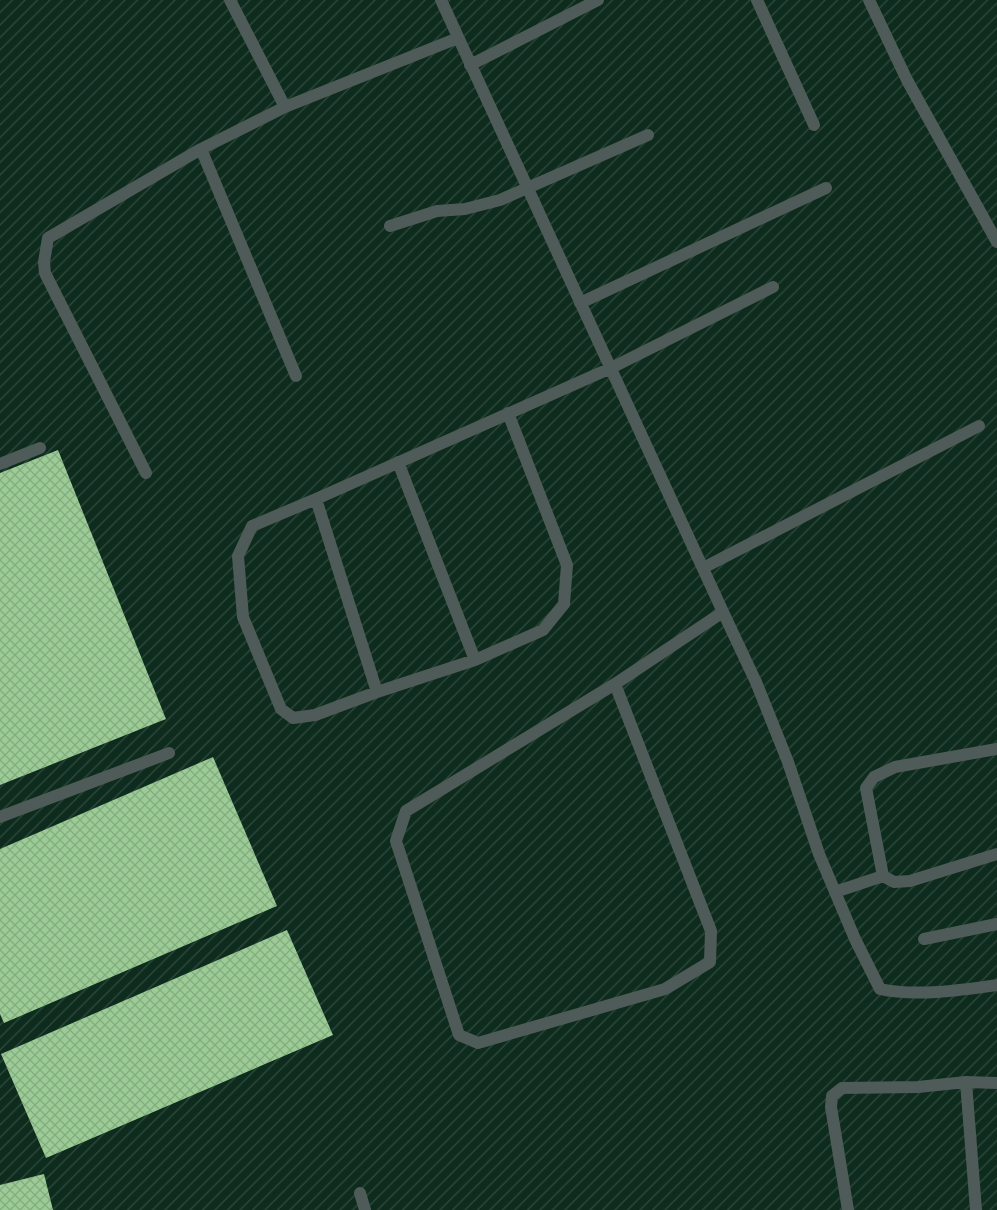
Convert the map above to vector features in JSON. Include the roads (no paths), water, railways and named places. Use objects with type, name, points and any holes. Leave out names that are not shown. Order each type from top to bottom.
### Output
[{"type":"lane","points":[[230,0],[285,107]]},
{"type":"lane","points":[[441,0],[756,682],[788,762],[819,854],[855,939],[880,989],[895,992],[918,992],[997,985]]},
{"type":"lane","points":[[470,65],[598,0]]},
{"type":"lane","points":[[757,0],[814,125]]},
{"type":"lane","points":[[869,0],[907,80],[997,242]]},
{"type":"lane","points":[[146,473],[45,273],[44,262],[48,238],[202,149],[285,107],[458,38]]},
{"type":"lane","points":[[390,226],[436,211],[465,208],[500,200],[648,135]]},
{"type":"lane","points":[[202,149],[296,376]]},
{"type":"lane","points":[[580,303],[826,188]]},
{"type":"lane","points":[[508,413],[567,565],[564,604],[542,630],[475,660],[377,692],[315,715],[293,718],[281,708],[242,617],[238,556],[252,526],[316,499],[508,413],[611,368],[773,287]]},
{"type":"lane","points":[[703,568],[979,426]]},
{"type":"lane","points":[[0,464],[40,448]]},
{"type":"lane","points":[[398,462],[475,660]]},
{"type":"lane","points":[[316,499],[377,692]]},
{"type":"lane","points":[[615,684],[711,931],[710,962],[665,989],[478,1043],[459,1035],[396,841],[406,811],[615,684],[723,612]]},
{"type":"lane","points":[[883,876],[866,788],[874,777],[895,767],[997,749]]},
{"type":"lane","points":[[0,817],[170,753]]},
{"type":"lane","points":[[835,892],[883,876],[894,882],[910,881],[997,854]]},
{"type":"lane","points":[[924,939],[997,924]]},
{"type":"lane","points":[[966,1082],[976,1210]]},
{"type":"lane","points":[[848,1210],[831,1106],[832,1096],[842,1088],[918,1087],[966,1082],[997,1083]]},
{"type":"lane","points":[[360,1193],[365,1210]]}]
